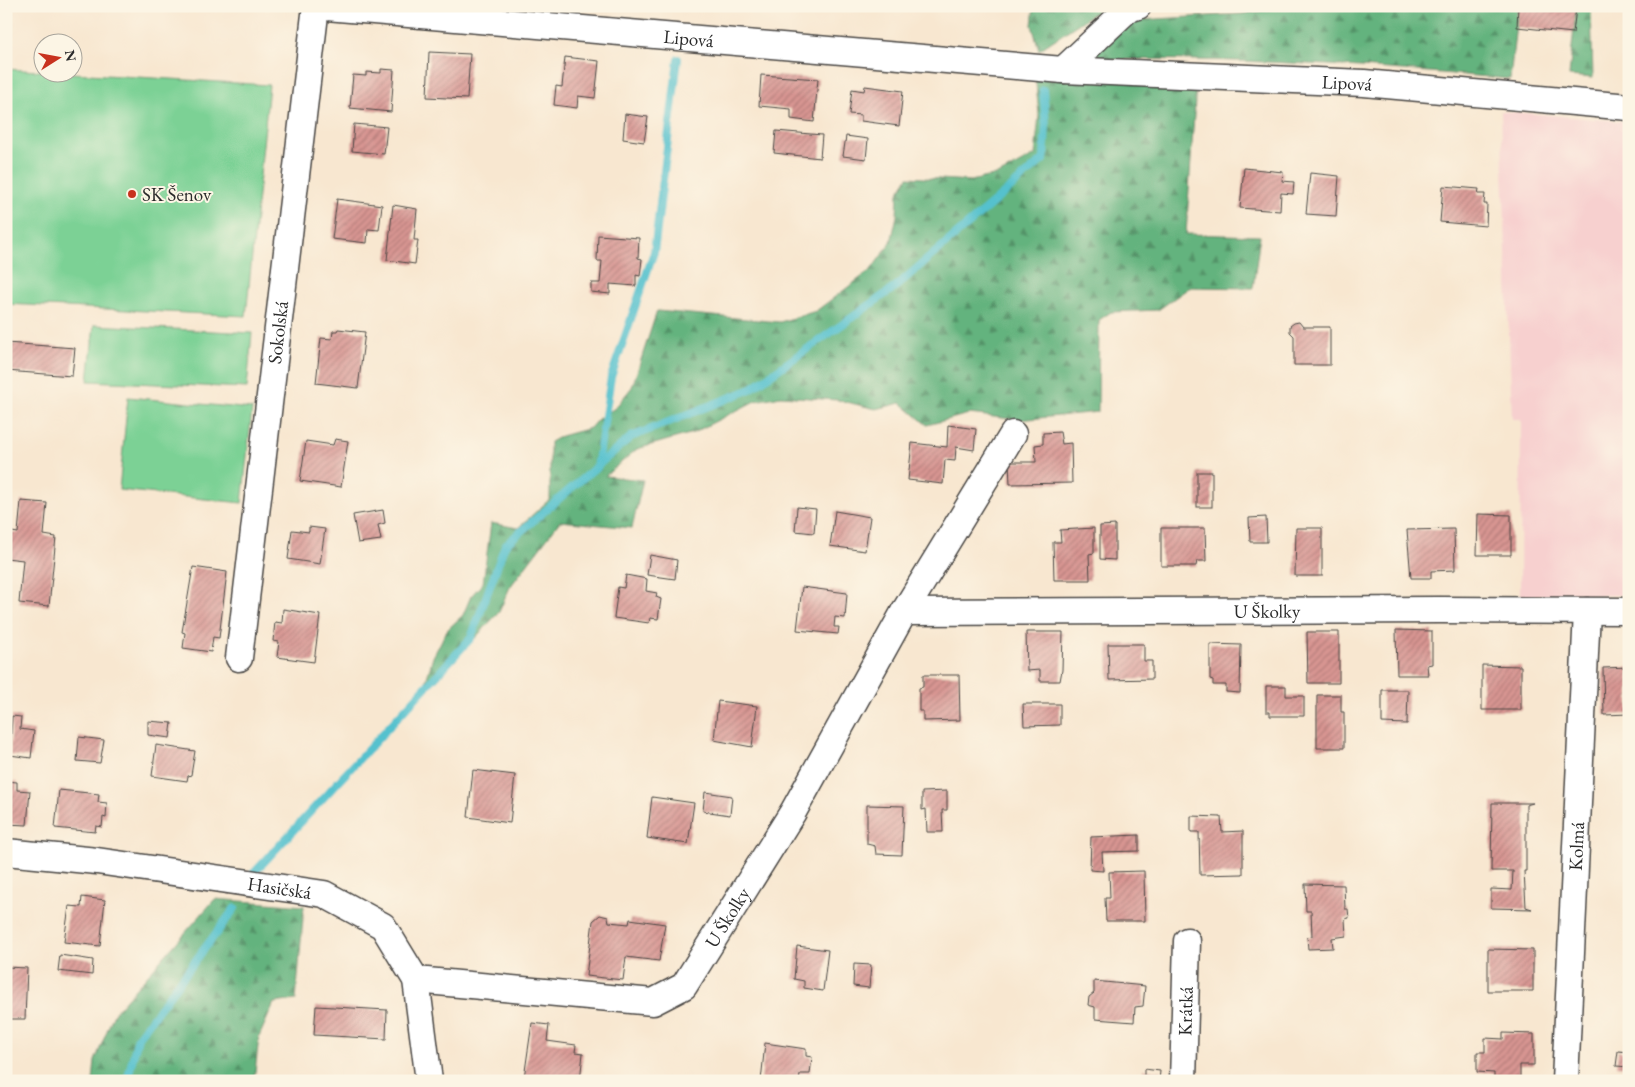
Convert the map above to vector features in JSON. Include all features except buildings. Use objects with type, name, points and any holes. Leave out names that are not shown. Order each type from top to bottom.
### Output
[{"type":"street","name":"Lipová","points":[[315,6],[1064,70],[1364,83],[1629,108]]},
{"type":"street","name":"Sokolská","points":[[238,658],[315,6]]},
{"type":"street","points":[[1064,70],[1128,9],[1138,6]]},
{"type":"street","name":"U Školky","points":[[416,980],[653,1002],[684,986],[793,812],[904,612],[1013,434]]},
{"type":"street","name":"U Školky","points":[[904,612],[1629,611]]},
{"type":"street","name":"Kolmá","points":[[1565,1081],[1587,612]]},
{"type":"street","name":"Hasičská","points":[[6,852],[97,861],[324,894],[383,926],[416,980],[429,1081]]},
{"type":"street","name":"Krátká","points":[[1183,1081],[1187,941]]},
{"type":"shaded area","points":[[1501,111],[1629,122],[1629,595],[1520,596],[1521,419],[1512,419]]},
{"type":"green space","points":[[1034,6],[1105,6],[1039,50],[1032,25]]},
{"type":"green space","points":[[1290,6],[1518,6],[1510,79],[1405,70],[1247,61],[1088,60],[1118,28],[1139,20],[1242,14]]},
{"type":"green space","points":[[1550,6],[1591,6],[1593,78],[1569,76],[1576,9]]},
{"type":"green space","name":"SK Šenov","points":[[6,69],[32,71],[32,82],[82,82],[82,74],[269,85],[246,316],[6,304]]},
{"type":"green space","points":[[1035,73],[1196,85],[1186,234],[1260,236],[1253,288],[1190,287],[1158,310],[1111,312],[1099,320],[1098,412],[1019,420],[969,414],[927,425],[901,403],[876,409],[838,400],[781,396],[755,401],[693,433],[637,449],[605,476],[643,480],[632,528],[560,521],[510,587],[499,612],[435,682],[426,681],[433,657],[447,630],[463,615],[471,596],[483,583],[491,523],[518,528],[550,499],[550,442],[561,436],[590,428],[598,419],[615,408],[632,387],[657,311],[780,322],[816,311],[871,270],[891,242],[897,216],[898,193],[908,177],[971,181],[1000,174],[1035,155],[1039,115]]},
{"type":"green space","points":[[94,325],[252,333],[247,388],[88,381]]},
{"type":"green space","points":[[128,397],[252,409],[242,503],[119,490]]},
{"type":"green space","points":[[215,899],[304,906],[296,1000],[274,1003],[259,1037],[254,1081],[93,1081],[95,1061],[114,1013]]},
{"type":"waterway","points":[[597,468],[611,377],[654,252],[678,59]]},
{"type":"waterway","points":[[253,874],[471,638],[505,545],[631,437],[749,390],[894,288],[1044,159],[1046,125],[1043,90]]},
{"type":"waterway","points":[[127,1081],[138,1037],[235,908]]},
{"type":"place","name":"SK Šenov","points":[[132,194]]}]
